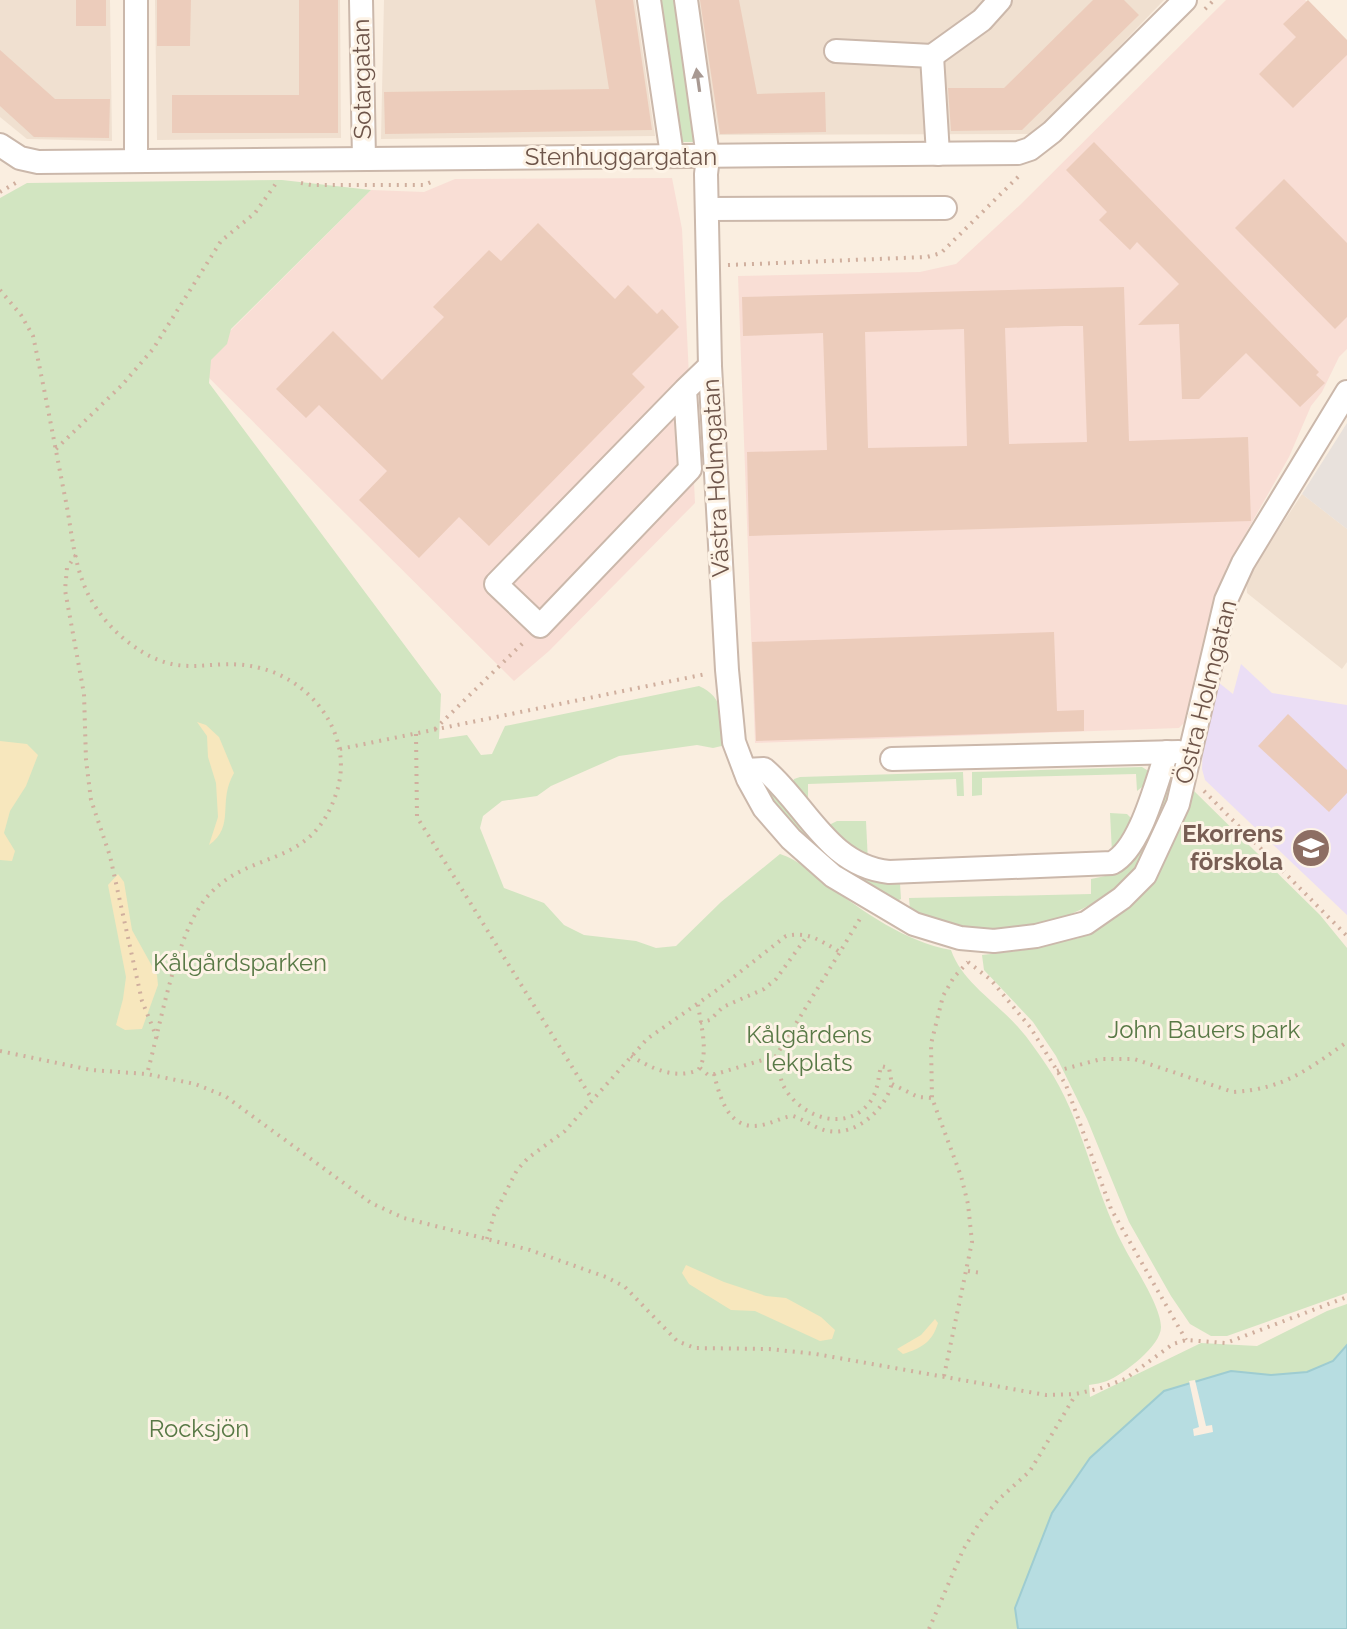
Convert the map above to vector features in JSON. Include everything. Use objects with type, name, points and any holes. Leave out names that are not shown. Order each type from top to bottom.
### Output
[{"type":"street","points":[[136,0],[136,161]]},
{"type":"street","name":"Sotargatan","points":[[361,0],[364,159]]},
{"type":"street","points":[[649,0],[672,155]]},
{"type":"street","name":"Västra Holmgatan","points":[[686,0],[707,166],[710,366],[727,670],[734,742],[746,775]]},
{"type":"street","points":[[836,51],[932,56],[982,20],[1000,0]]},
{"type":"street","name":"Stenhuggargatan","points":[[2,151],[38,162],[672,155],[707,166],[1018,153],[1030,149],[1052,132],[1185,0]]},
{"type":"street","points":[[932,56],[938,154]]},
{"type":"street","points":[[707,209],[945,208]]},
{"type":"street","points":[[685,390],[690,469],[540,626],[496,584],[685,390],[710,366]]},
{"type":"street","name":"Östra Holmgatan","points":[[746,775],[764,808],[791,839],[833,876],[914,924],[960,938],[994,941],[1050,933],[1086,923],[1122,898],[1145,875],[1178,804],[1181,758],[1226,600],[1243,563],[1347,392]]},
{"type":"street","points":[[746,775],[764,769],[851,861],[870,870],[889,872],[1112,863],[1121,859],[1132,845],[1181,758],[892,759]]},
{"type":"path","points":[[708,265],[927,257],[941,253],[1023,173]]},
{"type":"path","points":[[56,449],[123,384],[153,349],[221,241],[255,213],[282,175]]},
{"type":"path","points":[[0,290],[21,315],[33,336],[76,555],[89,597],[115,632],[168,665],[257,667],[283,677],[320,707],[332,723],[340,749],[341,770],[337,790],[318,828],[306,842],[288,853],[233,875],[203,902],[191,923],[178,960],[147,1074]]},
{"type":"path","points":[[76,555],[67,568],[65,590],[84,694],[91,800],[110,856],[142,1001],[157,1038]]},
{"type":"path","points":[[434,730],[540,626]]},
{"type":"path","points":[[340,749],[727,670]]},
{"type":"path","points":[[416,734],[417,817],[592,1099]]},
{"type":"path","points":[[1181,758],[1288,879],[1347,936]]},
{"type":"path","points":[[714,1074],[726,1111],[740,1122],[758,1126],[793,1116],[827,1131],[857,1126],[883,1105],[892,1084],[889,1068],[881,1066],[875,1093],[863,1109],[842,1120],[815,1115],[791,1096],[780,1076],[778,1054],[872,901]]},
{"type":"path","points":[[487,1239],[494,1215],[517,1170],[565,1131],[647,1039],[786,936],[799,933],[808,935],[840,952]]},
{"type":"path","points":[[700,1023],[710,1020],[723,1007],[764,989],[776,979],[808,935]]},
{"type":"path","points":[[960,938],[965,959],[991,980],[1030,1027],[1066,1085],[1111,1209],[1186,1340]]},
{"type":"path","points":[[944,1376],[972,1242],[968,1204],[932,1098],[931,1044],[943,996],[968,962]]},
{"type":"path","points":[[631,1056],[651,1067],[678,1075],[690,1074],[700,1068],[703,1054],[698,1004]]},
{"type":"path","points":[[1057,1071],[1101,1059],[1134,1059],[1233,1092],[1251,1091],[1273,1087],[1347,1042]]},
{"type":"path","points":[[0,1051],[91,1070],[147,1074],[195,1084],[225,1096],[371,1203],[404,1218],[530,1250],[615,1282],[639,1301],[677,1341],[695,1348],[801,1352],[1046,1395],[1076,1394],[1125,1379],[1173,1344],[1186,1340],[1226,1343],[1347,1297]]},
{"type":"path","points":[[700,1068],[708,1075],[714,1074],[778,1054]]},
{"type":"path","points":[[892,1084],[918,1097],[932,1098]]},
{"type":"path","points":[[968,1271],[982,1273]]},
{"type":"path","points":[[929,1629],[957,1564],[980,1522],[998,1500],[1030,1471],[1076,1394]]},
{"type":"shaded area","points":[[0,0],[110,0],[112,141],[27,139],[0,117]]},
{"type":"shaded area","points":[[155,0],[340,0],[341,138],[157,140]]},
{"type":"shaded area","points":[[384,0],[635,0],[655,136],[381,139]]},
{"type":"shaded area","points":[[697,0],[1164,0],[1035,134],[719,135]]},
{"type":"shaded area","points":[[1226,0],[1305,0],[1347,42],[1347,349],[1339,357],[1322,392],[1311,406],[1289,457],[1226,568],[1187,720],[1179,728],[755,743],[738,276],[920,272],[956,264],[1020,205]]},
{"type":"shaded area","points":[[672,178],[682,229],[695,503],[549,651],[514,681],[196,365],[371,190],[424,192],[455,179]]},
{"type":"shaded area","points":[[1347,423],[1347,529],[1302,494]]},
{"type":"shaded area","points":[[1302,494],[1347,529],[1347,662],[1342,669],[1247,593],[1246,579]]},
{"type":"shaded area","name":"Ekorrens förskola","points":[[1241,664],[1272,693],[1347,705],[1347,915],[1205,780],[1202,769],[1203,743],[1218,682],[1233,694]]},
{"type":"green space","points":[[658,0],[679,0],[701,142],[679,142]]},
{"type":"green space","points":[[282,180],[371,190],[231,329],[227,344],[211,360],[209,383],[441,694],[439,739],[467,735],[481,755],[492,754],[505,726],[699,686],[714,696],[721,710],[726,745],[713,748],[697,745],[619,756],[551,786],[537,796],[502,801],[483,816],[480,828],[504,888],[544,903],[564,925],[584,935],[636,941],[656,948],[676,946],[721,902],[780,854],[799,863],[855,905],[901,933],[951,950],[971,982],[1026,1036],[1059,1087],[1070,1108],[1113,1223],[1160,1318],[1159,1334],[1148,1351],[1114,1377],[1089,1385],[1090,1397],[1201,1343],[1257,1346],[1347,1304],[1347,1629],[0,1629],[0,198],[27,183]]},
{"type":"green space","points":[[1142,767],[1150,772],[1147,783],[1137,791],[1136,774],[982,778],[982,795],[972,796],[972,772]]},
{"type":"green space","points":[[1172,767],[1176,767],[1177,772],[1160,822],[1143,858],[1114,889],[1088,906],[1060,918],[999,930],[938,922],[910,910],[909,898],[1091,894],[1091,879],[1110,875],[1125,866]]},
{"type":"green space","points":[[963,772],[964,796],[957,796],[956,779],[808,784],[808,800],[800,796],[792,784],[794,779],[800,777]]},
{"type":"green space","points":[[767,786],[849,870],[900,883],[901,899],[897,901],[850,879],[818,850],[764,791]]},
{"type":"green space","name":"John Bauers park","points":[[1193,790],[1320,915],[1347,948],[1347,1293],[1227,1336],[1211,1336],[1190,1324],[1171,1296],[1129,1222],[1087,1119],[1056,1056],[1033,1022],[984,970],[982,955],[1079,938],[1123,910],[1155,878]]},
{"type":"green space","points":[[1110,813],[1127,814],[1134,821],[1112,853]]},
{"type":"green space","points":[[837,821],[866,821],[868,862],[829,828]]},
{"type":"sand","points":[[197,722],[206,725],[219,737],[234,773],[229,784],[222,830],[209,845],[218,817],[216,783],[208,757],[207,736]]},
{"type":"sand","points":[[0,741],[27,744],[38,755],[26,786],[10,811],[4,833],[15,851],[12,861],[0,860]]},
{"type":"sand","points":[[118,874],[124,882],[132,930],[157,975],[158,985],[142,1029],[125,1030],[116,1025],[126,977],[108,885]]},
{"type":"sand","points":[[686,1265],[766,1296],[786,1298],[821,1317],[835,1330],[832,1339],[820,1341],[755,1311],[731,1310],[689,1284],[682,1273]]},
{"type":"sand","points":[[935,1319],[938,1323],[936,1330],[925,1344],[903,1354],[897,1349],[921,1335]]},
{"type":"water","points":[[1347,1345],[1347,1629],[1018,1629],[1015,1608],[1052,1513],[1090,1458],[1164,1391],[1231,1371],[1271,1375],[1307,1372],[1333,1361]]},
{"type":"pier","points":[[1195,1380],[1206,1426],[1212,1425],[1213,1432],[1194,1436],[1193,1429],[1199,1427],[1189,1381]]},
{"type":"building","points":[[76,0],[106,0],[106,26],[76,26]]},
{"type":"building","points":[[157,0],[191,0],[190,46],[157,46]]},
{"type":"building","points":[[299,0],[338,0],[338,133],[172,133],[172,95],[299,95]]},
{"type":"building","points":[[595,0],[633,0],[652,130],[385,134],[384,92],[609,89]]},
{"type":"building","points":[[700,0],[739,0],[757,94],[825,92],[826,132],[720,134]]},
{"type":"building","points":[[1093,0],[1124,0],[1139,15],[1022,130],[951,131],[948,88],[1004,88]]},
{"type":"building","points":[[1308,0],[1347,40],[1347,55],[1293,108],[1259,74],[1296,37],[1283,24]]},
{"type":"building","points":[[0,50],[55,99],[110,99],[109,138],[34,137],[0,106]]},
{"type":"building","points":[[1094,142],[1319,372],[1316,375],[1325,383],[1300,407],[1246,353],[1199,399],[1182,399],[1179,324],[1138,325],[1179,284],[1137,242],[1130,250],[1099,220],[1107,212],[1066,170]]},
{"type":"building","points":[[1284,179],[1347,243],[1347,317],[1335,329],[1235,228]]},
{"type":"building","points":[[538,223],[615,299],[628,285],[657,314],[662,309],[679,327],[632,374],[645,387],[489,546],[459,517],[419,558],[359,500],[387,471],[319,405],[306,418],[276,389],[333,331],[382,380],[444,317],[433,307],[489,250],[501,261]]},
{"type":"building","points":[[1124,287],[1129,441],[1248,437],[1251,521],[749,536],[747,452],[827,450],[823,333],[743,336],[742,297]],"holes":[[[1083,326],[1087,442],[1009,444],[1005,328]],[[964,329],[967,446],[868,448],[865,332]]]},
{"type":"building","points":[[1054,632],[1057,711],[1084,710],[1084,731],[756,741],[752,642]]},
{"type":"building","points":[[1288,714],[1347,770],[1347,793],[1329,812],[1258,746]]},
{"type":"place","name":"Ekorrens förskola","points":[[1311,848]]},
{"type":"park label","name":"Kålgårdsparken","points":[[240,963]]},
{"type":"park label","name":"Kålgårdens lekplats","points":[[809,1049]]},
{"type":"park label","name":"Rocksjön","points":[[199,1429]]}]
